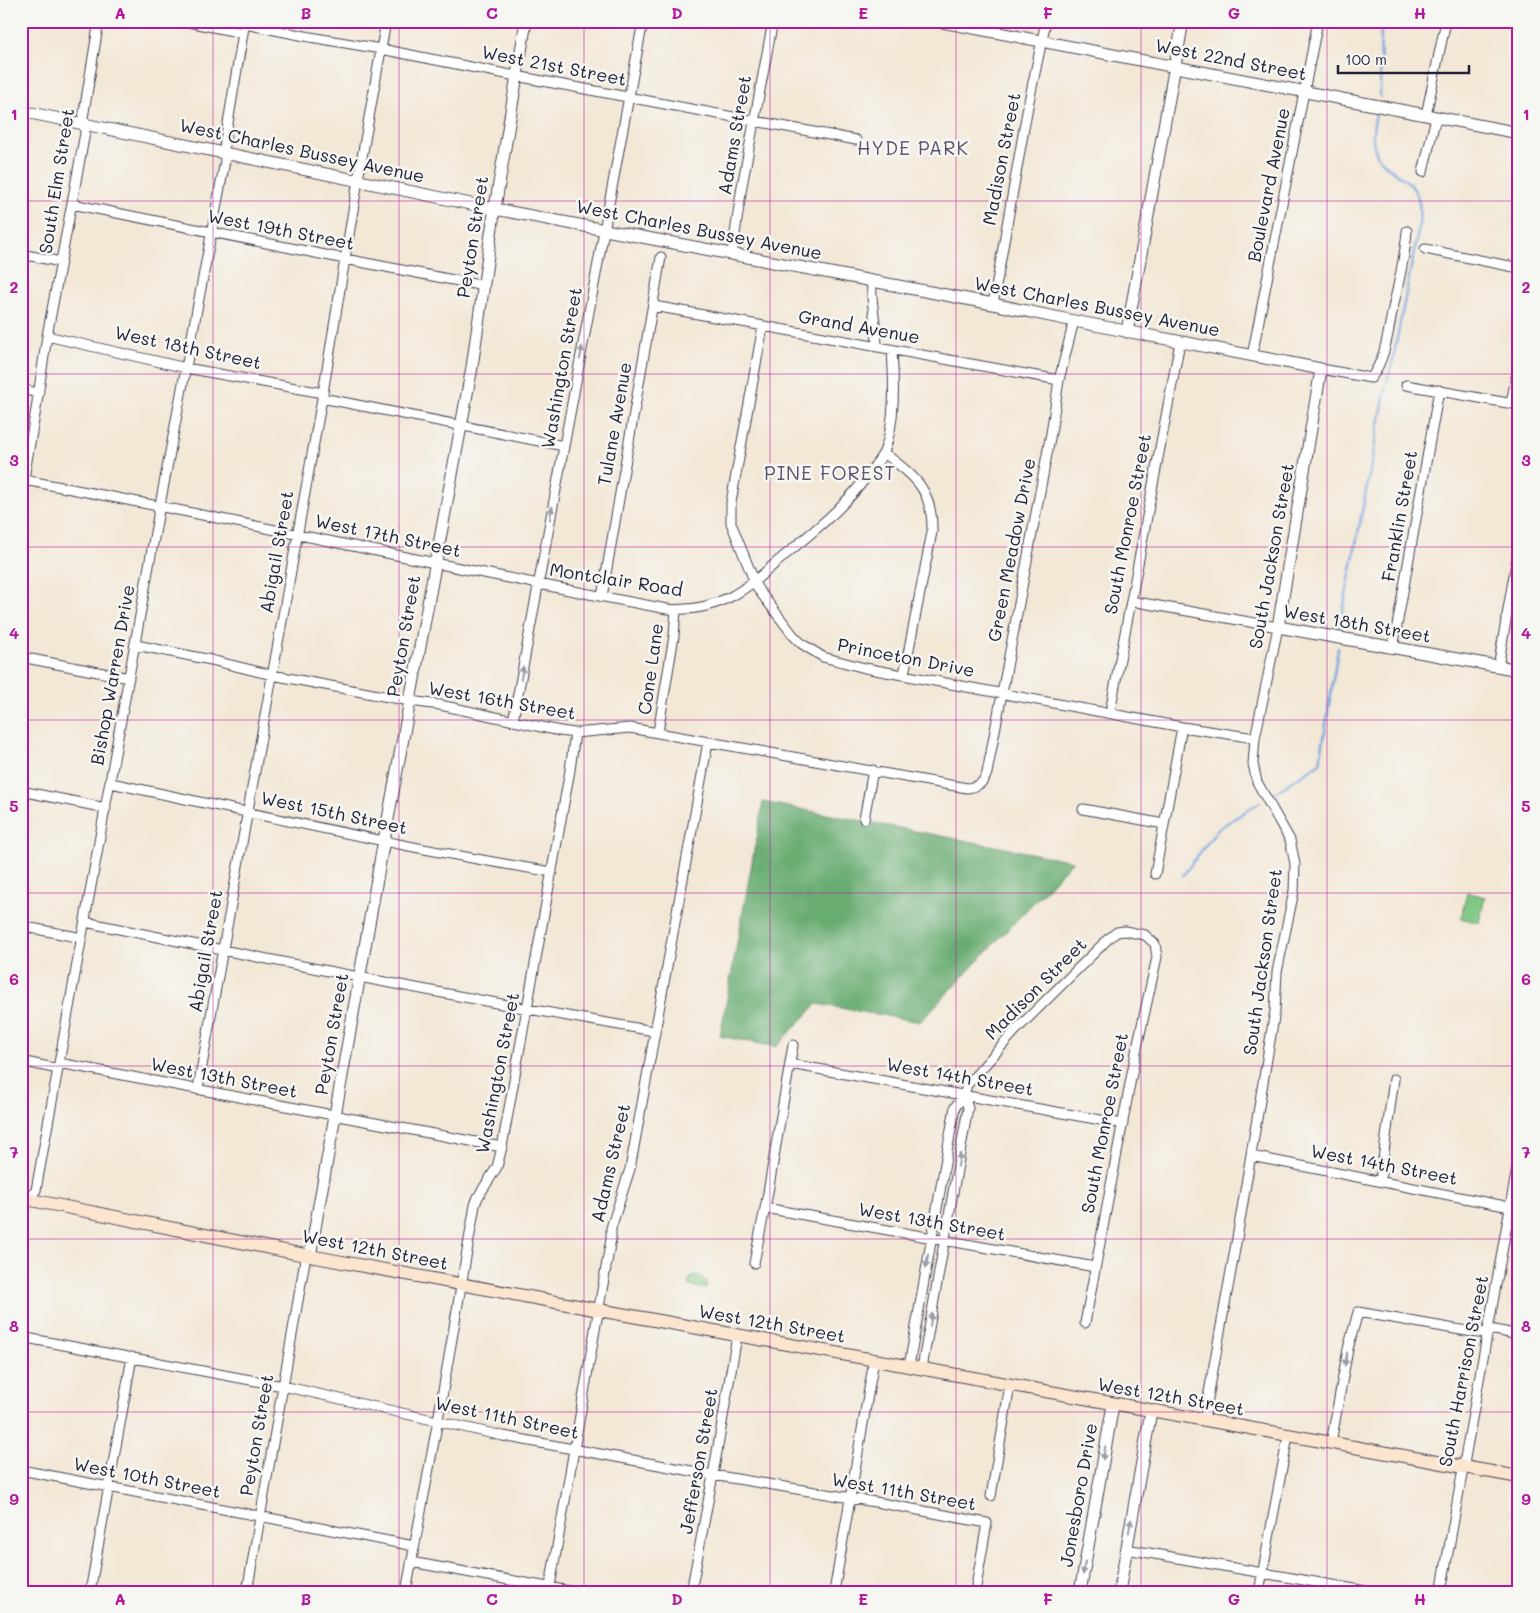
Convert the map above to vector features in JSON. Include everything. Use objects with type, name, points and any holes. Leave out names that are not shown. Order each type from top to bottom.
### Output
[{"type":"main road","name":"West 12th Street","points":[[25,1199],[308,1255],[737,1336],[922,1368],[1113,1405],[1519,1478]]},
{"type":"street","name":"South Elm Street","points":[[21,495],[47,336],[85,132],[83,118],[99,21]]},
{"type":"street","name":"West 21st Street","points":[[183,21],[245,26],[381,49],[856,140]]},
{"type":"street","name":"Abigail Street","points":[[198,1088],[298,534],[386,21]]},
{"type":"street","name":"Peyton Street","points":[[247,1592],[283,1386],[335,1116],[472,367],[495,209],[526,21]]},
{"type":"street","name":"Washington Street","points":[[513,721],[643,21]]},
{"type":"street","name":"Adams Street","points":[[732,254],[773,21]]},
{"type":"street","name":"West 22nd Street","points":[[937,21],[1519,133]]},
{"type":"street","name":"Madison Street","points":[[993,304],[1028,106],[1046,21]]},
{"type":"street","points":[[1128,332],[1182,21]]},
{"type":"street","name":"Boulevard Avenue","points":[[1252,356],[1318,21]]},
{"type":"street","points":[[1423,172],[1446,21]]},
{"type":"street","name":"Bishop Warren Drive","points":[[21,1216],[26,1202],[25,1199],[36,1190],[160,505],[212,232],[225,154],[224,147],[245,26]]},
{"type":"street","name":"West Charles Bussey Avenue","points":[[21,112],[604,231],[993,304],[1074,322],[1371,378],[1380,363],[1384,350],[1405,251],[1407,231]]},
{"type":"street","name":"West 19th Street","points":[[72,204],[484,286]]},
{"type":"street","points":[[1425,250],[1519,268]]},
{"type":"street","points":[[21,254],[61,262]]},
{"type":"street","name":"Tulane Avenue","points":[[602,597],[661,257]]},
{"type":"street","points":[[872,281],[877,347]]},
{"type":"street","name":"Grand Avenue","points":[[654,306],[1059,380]]},
{"type":"street","name":"Green Meadow Drive","points":[[981,783],[987,773],[1049,443],[1059,380],[1074,322]]},
{"type":"street","name":"Princeton Drive","points":[[762,326],[731,502],[731,523],[761,594],[793,635],[812,651],[834,661],[1002,694],[1110,712],[1182,727],[1255,738]]},
{"type":"street","name":"West 18th Street","points":[[47,336],[186,368],[564,446]]},
{"type":"street","name":"South Monroe Street","points":[[1110,712],[1180,342]]},
{"type":"street","name":"Montclair Road","points":[[538,584],[676,610],[696,608],[718,602],[743,590],[847,501],[863,483],[884,453],[893,405],[892,350]]},
{"type":"street","points":[[1406,385],[1515,404],[1519,363]]},
{"type":"street","name":"South Jackson Street","points":[[1204,1420],[1275,1011],[1277,972],[1296,877],[1295,858],[1286,829],[1265,798],[1254,773],[1254,752],[1255,738],[1278,628],[1321,369]]},
{"type":"street","points":[[21,388],[39,394]]},
{"type":"street","name":"Franklin Street","points":[[1393,648],[1439,390]]},
{"type":"street","points":[[884,453],[911,474],[920,484],[926,495],[932,516],[932,532],[904,674]]},
{"type":"street","name":"West 17th Street","points":[[24,480],[160,505],[538,584]]},
{"type":"street","points":[[1498,667],[1519,546]]},
{"type":"street","name":"West 18th Street","points":[[1131,601],[1519,670]]},
{"type":"street","name":"Cone Lane","points":[[658,732],[674,636],[676,610]]},
{"type":"street","name":"West 16th Street","points":[[136,646],[575,733],[630,728],[967,788],[973,788],[981,783]]},
{"type":"street","points":[[21,657],[129,678]]},
{"type":"street","points":[[1155,874],[1182,727]]},
{"type":"street","name":"Washington Street","points":[[406,1592],[475,1205],[497,1167],[502,1147],[570,770],[575,733]]},
{"type":"street","name":"Adams Street","points":[[550,1590],[610,1246],[611,1228],[630,1169],[708,742]]},
{"type":"street","points":[[864,819],[872,770]]},
{"type":"street","name":"West 15th Street","points":[[110,783],[384,841],[552,872]]},
{"type":"street","points":[[21,791],[106,808]]},
{"type":"street","points":[[1083,809],[1164,824]]},
{"type":"street","points":[[85,922],[527,1009],[654,1031]]},
{"type":"street","points":[[21,926],[82,938]]},
{"type":"street","name":"Madison Street","points":[[908,1366],[955,1107],[964,1095],[967,1085],[1015,1031],[1108,939],[1117,932],[1125,931],[1145,935]]},
{"type":"street","name":"South Monroe Street","points":[[1085,1323],[1094,1267],[1136,1052],[1157,957],[1155,944],[1145,935]]},
{"type":"street","points":[[754,1263],[793,1045]]},
{"type":"street","name":"West 13th Street","points":[[21,1062],[198,1088],[502,1147]]},
{"type":"street","name":"West 14th Street","points":[[790,1064],[1123,1124]]},
{"type":"street","points":[[1380,1181],[1394,1079]]},
{"type":"street","points":[[922,1368],[968,1108],[964,1095]]},
{"type":"street","name":"West 14th Street","points":[[1251,1156],[1510,1207]]},
{"type":"street","name":"South Harrison Street","points":[[1441,1592],[1510,1207],[1515,1196],[1519,1157]]},
{"type":"street","name":"West 13th Street","points":[[765,1208],[1094,1267]]},
{"type":"street","points":[[1331,1443],[1348,1349],[1358,1312],[1478,1333],[1495,1330],[1519,1335]]},
{"type":"street","name":"Jefferson Street","points":[[691,1592],[714,1475],[737,1336]]},
{"type":"street","name":"West 11th Street","points":[[21,1337],[283,1386],[503,1436],[986,1523],[975,1592]]},
{"type":"street","points":[[90,1592],[132,1357]]},
{"type":"street","points":[[834,1592],[874,1360]]},
{"type":"street","points":[[991,1496],[1010,1385]]},
{"type":"street","name":"Jonesboro Drive","points":[[1080,1592],[1113,1405]]},
{"type":"street","points":[[1119,1592],[1151,1411]]},
{"type":"street","points":[[1259,1592],[1288,1436]]},
{"type":"street","name":"West 10th Street","points":[[21,1470],[414,1546]]},
{"type":"street","points":[[1126,1549],[1372,1592]]},
{"type":"street","points":[[411,1562],[550,1590],[575,1592]]},
{"type":"green space","points":[[763,802],[1073,861],[920,1022],[817,1004],[776,1047],[720,1036]]},
{"type":"green space","points":[[1467,892],[1485,897],[1479,923],[1461,918]]},
{"type":"green space","points":[[695,1275],[700,1276],[707,1282],[706,1289],[689,1286],[689,1279]]},
{"type":"waterway","points":[[1380,97],[1381,21]]},
{"type":"waterway","points":[[1376,114],[1373,127],[1376,153],[1387,166],[1413,188],[1418,197],[1420,210],[1419,227],[1387,382]]},
{"type":"waterway","points":[[1339,632],[1386,387]]},
{"type":"waterway","points":[[1273,794],[1320,763],[1338,648]]},
{"type":"waterway","points":[[1183,875],[1218,829],[1260,802]]},
{"type":"district","name":"HYDE PARK","points":[[913,148]]},
{"type":"district","name":"PINE FOREST","points":[[830,473]]}]
